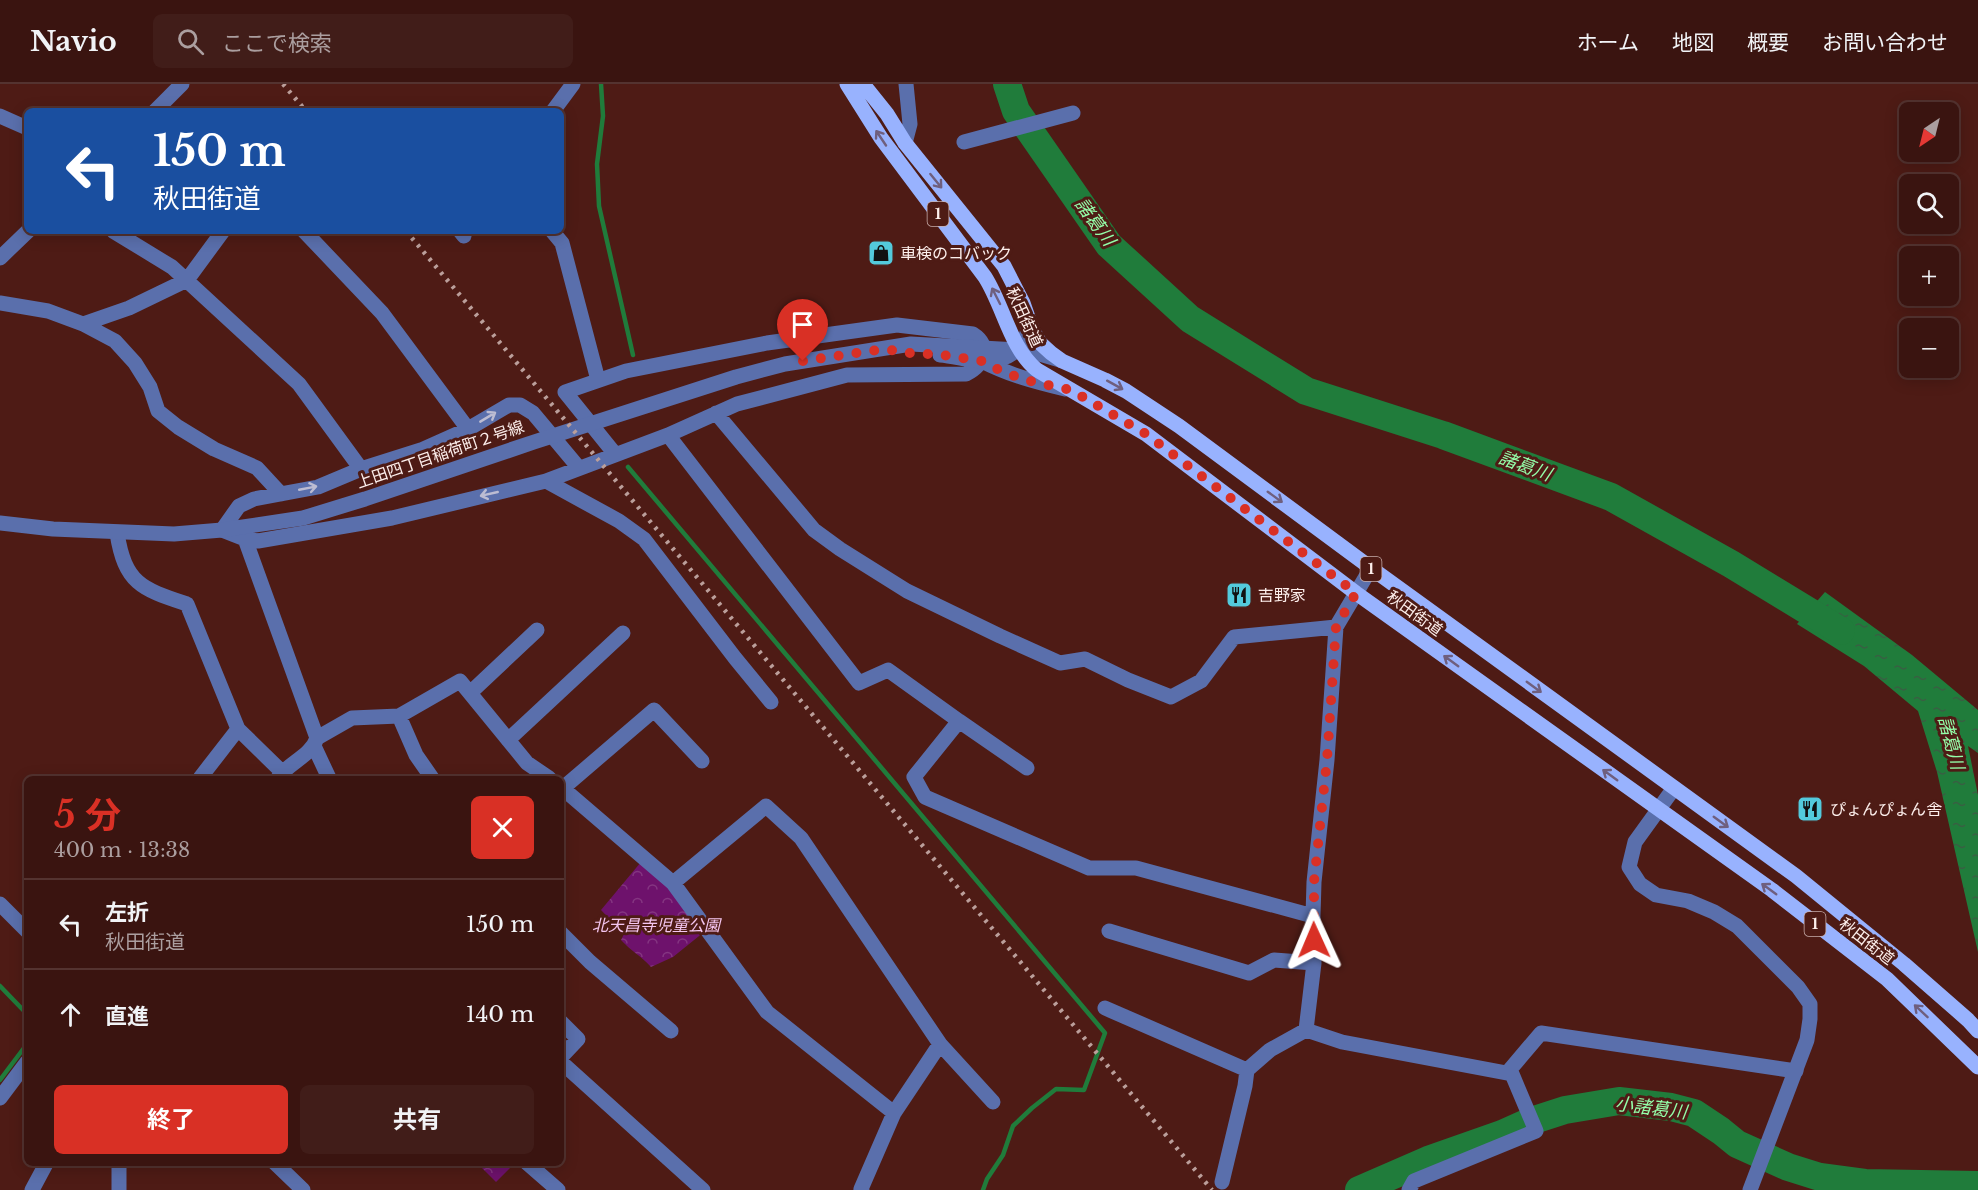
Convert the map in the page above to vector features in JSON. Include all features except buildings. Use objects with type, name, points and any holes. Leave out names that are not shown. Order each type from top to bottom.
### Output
[{"type":"main road","name":"秋田街道","points":[[847,84],[881,138],[985,277],[995,293],[1018,350],[1036,370],[1146,434],[1356,593],[1772,890],[1887,979],[1978,1066]]},
{"type":"main road","name":"秋田街道","points":[[863,84],[887,114],[905,143],[1004,266],[1015,284],[1040,343],[1062,361],[1105,380],[1144,403],[1796,876],[1904,964],[1973,1025]]},
{"type":"street","points":[[158,108],[182,84]]},
{"type":"street","points":[[555,108],[573,84]]},
{"type":"street","points":[[905,143],[910,124],[906,84]]},
{"type":"street","points":[[964,142],[1073,113]]},
{"type":"street","points":[[0,116],[24,127]]},
{"type":"street","points":[[0,258],[25,234]]},
{"type":"street","points":[[118,234],[172,267],[299,384],[361,469]]},
{"type":"street","points":[[83,324],[129,308],[187,280],[221,234]]},
{"type":"street","points":[[307,234],[382,312],[468,429]]},
{"type":"street","points":[[554,234],[562,243],[598,380]]},
{"type":"street","points":[[0,303],[48,311],[83,324],[115,341],[135,363],[150,387],[158,411],[178,427],[214,449],[257,468],[281,494]]},
{"type":"street","points":[[579,468],[533,413],[520,405],[509,405],[468,429],[421,450],[361,469],[318,487],[254,499],[239,506],[222,530],[245,539],[258,541],[392,518],[546,482],[668,435],[737,404],[848,375],[966,374],[976,369],[983,355],[1003,337],[1006,331],[1005,317]]},
{"type":"street","points":[[983,355],[999,359],[1010,356],[1018,350],[1029,332],[1029,320]]},
{"type":"street","points":[[615,454],[565,392],[626,371],[767,343],[897,325],[973,334],[980,339],[983,355],[1001,371],[1025,380],[1071,390]]},
{"type":"street","name":"上田四丁目稲荷町２号線","points":[[0,523],[53,529],[174,534],[222,530],[303,518],[736,377],[785,364],[911,344],[983,355]]},
{"type":"street","points":[[1018,350],[1062,361]]},
{"type":"street","points":[[716,413],[814,530],[840,549],[908,591],[1060,663],[1084,659],[1171,697],[1202,681],[1234,637],[1336,627]]},
{"type":"street","points":[[668,435],[859,683],[888,670],[1027,768]]},
{"type":"street","points":[[546,482],[619,521],[644,539],[771,702]]},
{"type":"street","points":[[117,533],[125,568],[148,591],[187,604],[238,729],[280,775],[315,742],[352,718],[399,716],[460,681],[527,763],[546,776]]},
{"type":"street","points":[[245,539],[328,776]]},
{"type":"street","points":[[1306,1030],[1314,963],[1313,916],[1336,627],[1371,568]]},
{"type":"street","points":[[470,693],[537,630]]},
{"type":"street","points":[[508,740],[623,633]]},
{"type":"street","points":[[564,786],[654,710],[702,761]]},
{"type":"street","points":[[399,716],[416,755],[431,776]]},
{"type":"street","points":[[959,722],[914,777],[925,797],[1089,868],[1136,868],[1313,916]]},
{"type":"street","points":[[202,776],[238,729]]},
{"type":"street","points":[[1674,788],[1635,842],[1629,867],[1640,884],[1656,895],[1688,901],[1714,912],[1737,926],[1798,987],[1810,1004],[1807,1040],[1750,1190]]},
{"type":"street","points":[[564,790],[673,883],[768,1012],[894,1113]]},
{"type":"street","points":[[673,883],[766,806],[801,838],[940,1044],[993,1102]]},
{"type":"street","points":[[0,904],[24,928]]},
{"type":"street","points":[[1109,931],[1249,974],[1274,960],[1314,963]]},
{"type":"street","points":[[564,936],[590,962],[671,1031]]},
{"type":"street","points":[[1105,1008],[1247,1070]]},
{"type":"street","points":[[564,1025],[578,1039],[564,1054]]},
{"type":"street","points":[[1222,1182],[1247,1070],[1270,1050],[1306,1030],[1342,1042],[1512,1074],[1536,1131],[1414,1181],[1409,1190]]},
{"type":"street","points":[[1507,1073],[1541,1033],[1796,1071]]},
{"type":"street","points":[[860,1190],[894,1113],[940,1044]]},
{"type":"street","points":[[564,1065],[703,1190]]},
{"type":"street","points":[[0,1098],[21,1085]]},
{"type":"street","points":[[32,1190],[45,1166]]},
{"type":"street","points":[[119,1166],[119,1190]]},
{"type":"street","points":[[278,1166],[303,1190]]},
{"type":"street","points":[[531,1166],[558,1190]]},
{"type":"green space","name":"北天昌寺児童公園","points":[[641,862],[670,885],[704,932],[673,957],[651,967],[621,940],[624,934],[601,910]]},
{"type":"green space","points":[[480,1166],[512,1166],[496,1182]]},
{"type":"water","points":[[1825,592],[1912,655],[1978,710],[1978,753],[1968,746],[1978,795],[1978,952],[1937,772],[1918,711],[1864,666],[1797,624]]},
{"type":"water","points":[[1978,1174],[1978,1190],[1969,1190],[1968,1175]]},
{"type":"waterway","points":[[601,84],[603,116],[597,164],[599,206],[633,355]]},
{"type":"waterway","name":"諸葛川","points":[[1007,84],[1016,111],[1109,245],[1190,319],[1306,391],[1443,435],[1611,497],[1731,564],[1841,631]]},
{"type":"waterway","points":[[628,467],[1105,1033],[1084,1090],[1056,1089],[1013,1126],[1003,1155],[987,1179],[983,1190]]},
{"type":"waterway","points":[[0,986],[24,1011]]},
{"type":"waterway","points":[[0,1080],[24,1048]]},
{"type":"waterway","name":"小諸葛川","points":[[1359,1190],[1428,1160],[1502,1134],[1531,1121],[1565,1110],[1619,1101],[1671,1107],[1694,1113],[1737,1144],[1788,1167],[1820,1177],[1865,1183],[1978,1185]]},
{"type":"railway","points":[[283,84],[303,108]]},
{"type":"railway","points":[[409,234],[1212,1190]]},
{"type":"place","name":"車検のコバック","points":[[881,253]]},
{"type":"place","name":"吉野家","points":[[1239,595]]},
{"type":"place","name":"ぴょんぴょん舎","points":[[1810,809]]},
{"type":"route","points":[[803,361],[858,351],[884,349],[943,355],[982,361],[1025,380],[1071,390],[1146,434],[1356,593],[1336,627],[1327,760],[1314,882],[1314,940]]}]
